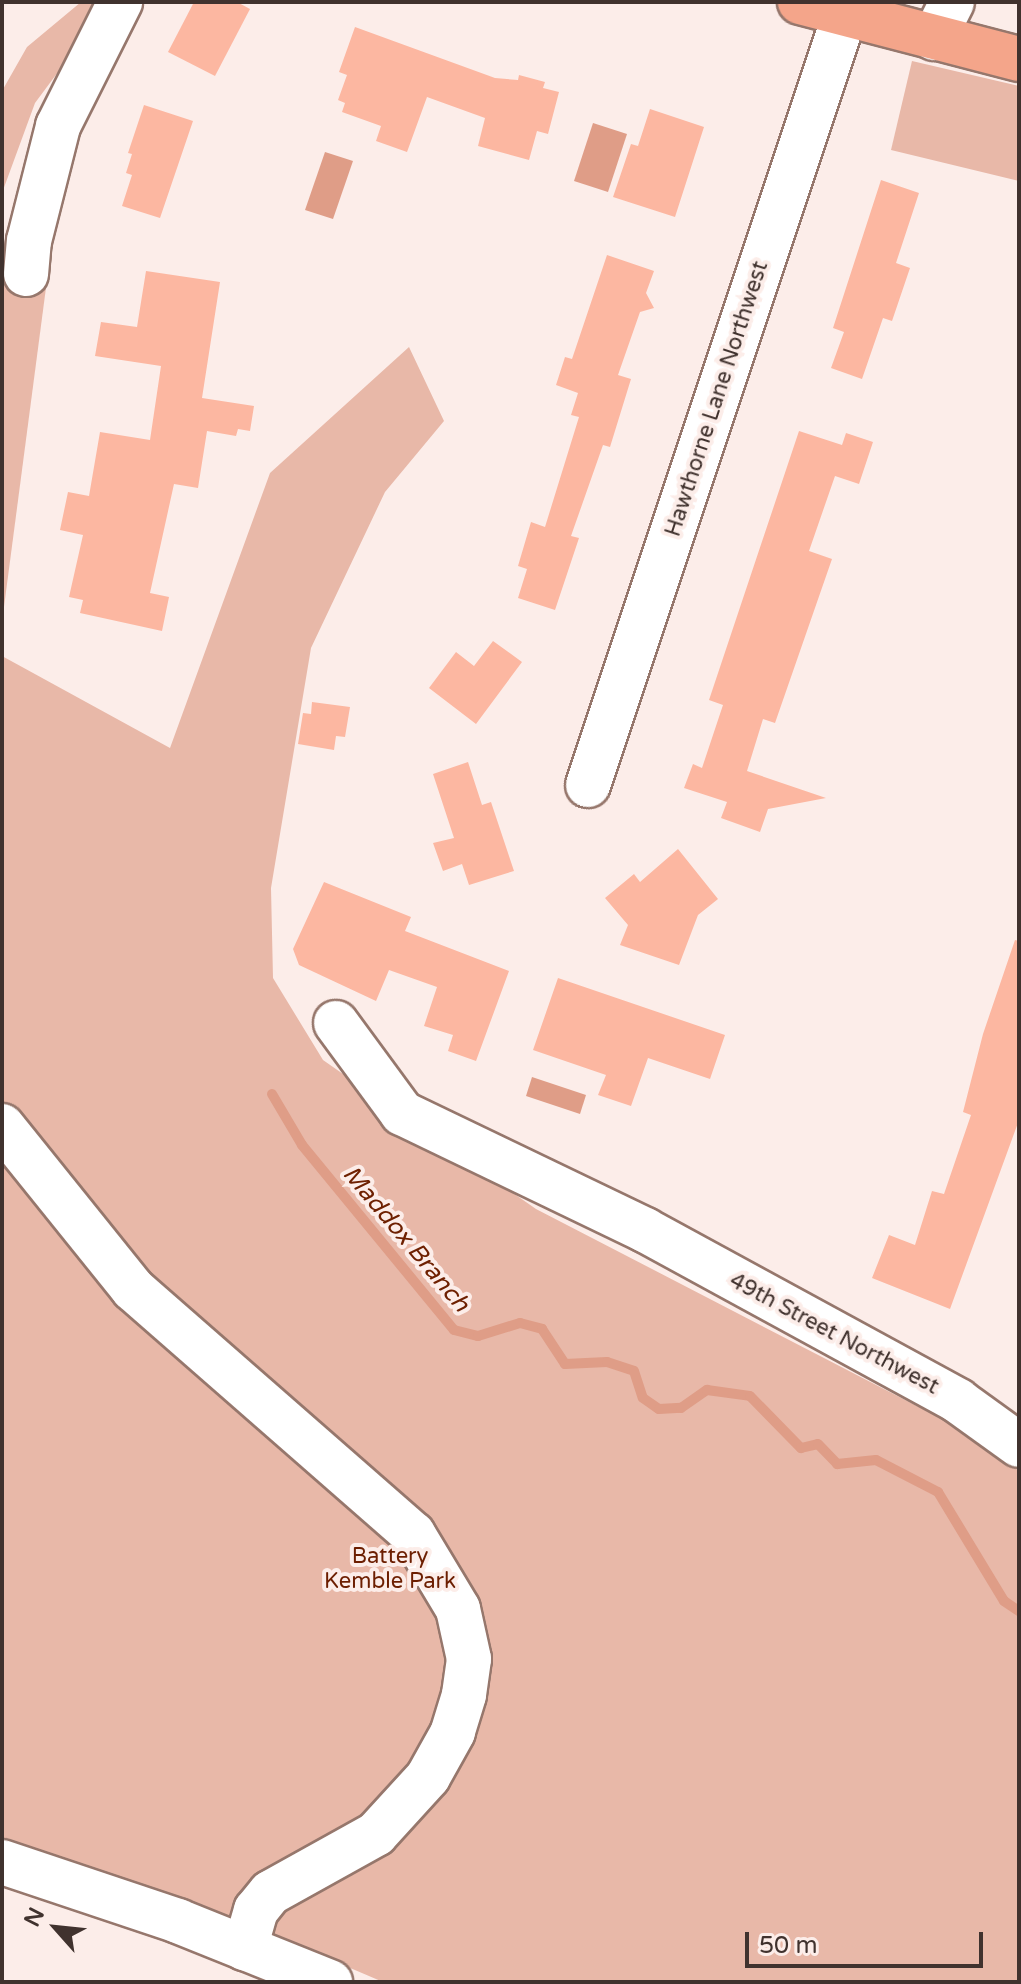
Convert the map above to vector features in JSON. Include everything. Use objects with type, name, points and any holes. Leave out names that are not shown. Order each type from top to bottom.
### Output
[{"type":"main road","points":[[800,2],[845,14],[943,20],[1019,59]]},
{"type":"street","points":[[26,274],[29,241],[58,126],[120,2]]},
{"type":"street","name":"Hawthorne Lane Northwest","points":[[588,785],[845,14]]},
{"type":"street","name":"49th Street Northwest","points":[[336,1023],[402,1113],[645,1230],[958,1401],[1014,1427]]},
{"type":"street","points":[[2,1126],[133,1289],[413,1534],[458,1609],[469,1659],[464,1695],[453,1732],[428,1777],[376,1834],[270,1893],[256,1910],[245,1948]]},
{"type":"street","points":[[2,1862],[245,1948],[330,1982]]},
{"type":"green space","points":[[81,2],[93,2],[61,68],[35,103],[2,193],[2,91],[27,47]]},
{"type":"green space","points":[[912,61],[1019,86],[1019,181],[891,150]]},
{"type":"green space","points":[[2,276],[47,280],[2,622]]},
{"type":"green space","name":"Battery Kemble Park","points":[[409,347],[444,421],[385,492],[311,648],[271,888],[273,978],[323,1060],[536,1209],[973,1435],[1019,1471],[1019,1982],[383,1982],[294,1944],[2,1839],[2,656],[170,748],[270,473]]},
{"type":"shaded area","points":[[593,123],[627,134],[608,192],[574,181]]},
{"type":"shaded area","points":[[325,152],[353,161],[333,219],[305,210]]},
{"type":"shaded area","points":[[532,1077],[586,1095],[580,1114],[526,1096]]},
{"type":"building","points":[[194,2],[237,2],[250,9],[215,76],[168,52]]},
{"type":"building","points":[[355,27],[495,78],[518,80],[519,75],[545,82],[543,88],[559,92],[548,134],[537,131],[529,160],[478,146],[485,118],[427,97],[407,152],[376,141],[381,126],[342,112],[345,103],[338,100],[347,75],[339,72]]},
{"type":"building","points":[[144,105],[193,121],[160,218],[122,206],[132,175],[126,173],[132,154],[128,153]]},
{"type":"building","points":[[650,109],[704,127],[675,217],[613,197],[631,144],[638,146]]},
{"type":"building","points":[[881,180],[919,193],[896,263],[910,268],[892,321],[883,318],[862,379],[831,368],[844,332],[833,328]]},
{"type":"building","points":[[607,255],[654,271],[646,293],[654,308],[640,312],[618,375],[631,379],[610,447],[603,445],[571,536],[579,538],[555,610],[518,598],[527,569],[518,566],[531,522],[545,527],[579,417],[571,415],[578,393],[556,385],[565,357],[572,359]]},
{"type":"building","points":[[146,271],[220,282],[202,398],[254,406],[250,431],[238,429],[236,436],[207,431],[198,488],[174,484],[150,593],[169,597],[162,631],[80,613],[83,600],[69,597],[83,535],[60,530],[68,492],[89,496],[100,432],[150,440],[161,366],[95,356],[101,322],[137,327]]},
{"type":"building","points":[[799,431],[842,445],[846,433],[873,442],[859,484],[835,476],[809,551],[832,559],[775,723],[763,719],[747,771],[826,798],[768,809],[760,832],[721,818],[727,802],[684,788],[693,764],[702,768],[723,705],[709,700]]},
{"type":"building","points":[[493,641],[522,662],[476,724],[429,688],[456,652],[474,666]]},
{"type":"building","points":[[312,702],[350,707],[345,737],[336,736],[334,750],[298,744],[303,713],[311,714]]},
{"type":"building","points":[[468,762],[482,805],[491,802],[514,871],[469,885],[462,864],[443,871],[433,843],[454,838],[433,774]]},
{"type":"building","points":[[678,849],[718,899],[698,915],[679,965],[620,945],[628,925],[605,898],[634,874],[640,882]]},
{"type":"building","points":[[324,882],[411,917],[405,931],[509,971],[476,1061],[448,1051],[453,1035],[424,1026],[437,987],[389,970],[376,1001],[299,965],[293,949]]},
{"type":"building","points":[[1015,940],[1019,941],[1019,1120],[950,1309],[872,1278],[889,1235],[915,1245],[932,1191],[944,1194],[971,1115],[963,1112],[983,1034]]},
{"type":"building","points":[[558,978],[725,1035],[710,1079],[648,1058],[631,1106],[598,1095],[606,1075],[533,1050]]},
{"type":"waterway","name":"Maddox Branch","points":[[272,1094],[302,1145],[454,1330],[478,1336],[520,1323],[542,1329],[565,1364],[607,1362],[634,1371],[643,1398],[659,1409],[681,1408],[707,1390],[750,1396],[801,1448],[818,1444],[837,1464],[876,1460],[938,1492],[1004,1601],[1019,1611]]}]
